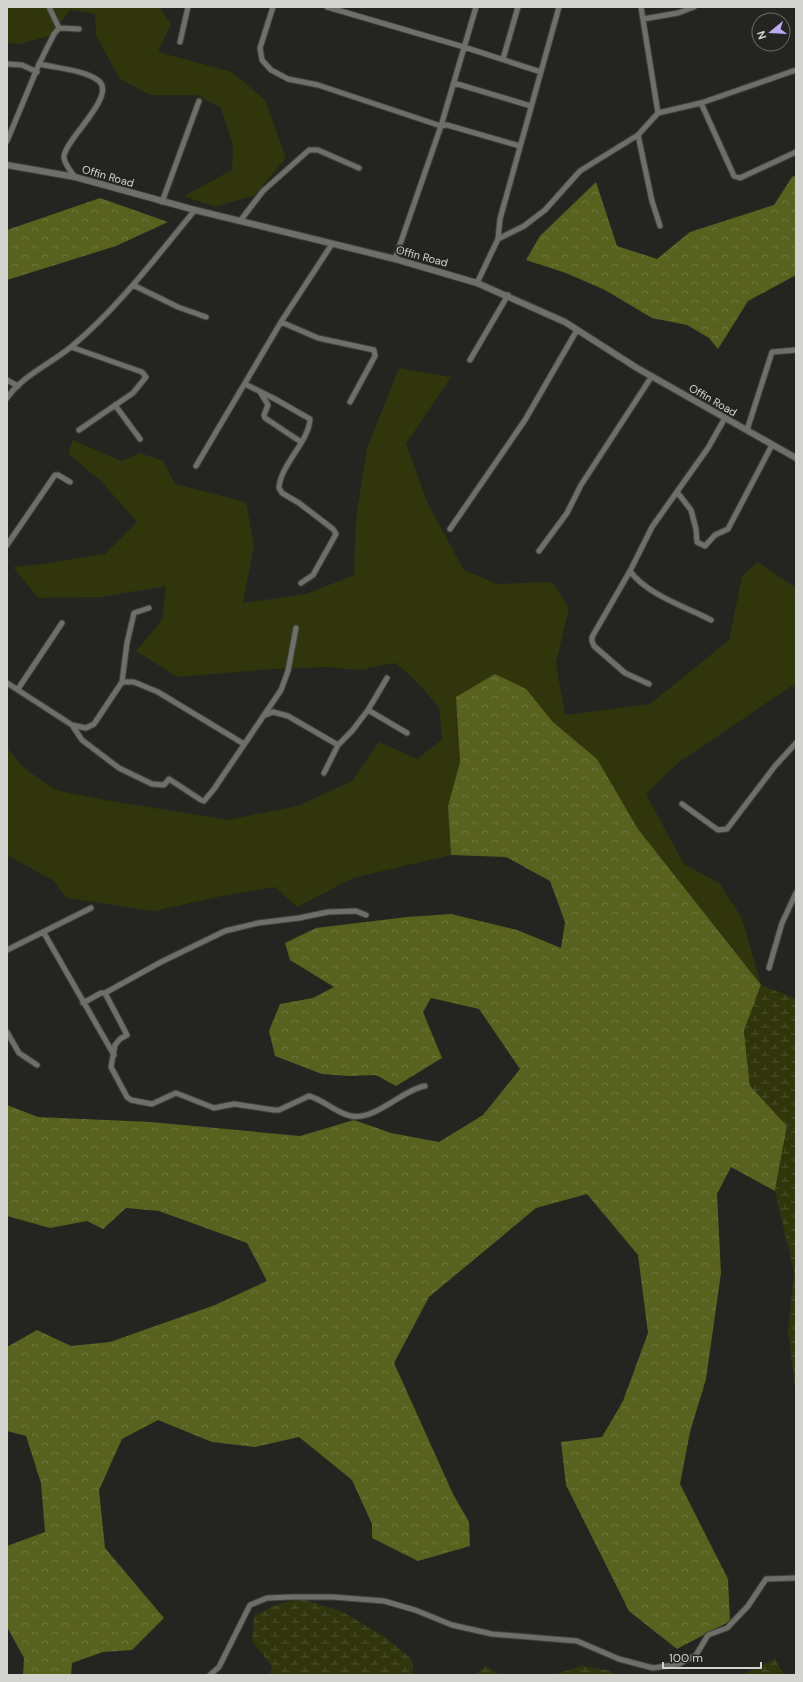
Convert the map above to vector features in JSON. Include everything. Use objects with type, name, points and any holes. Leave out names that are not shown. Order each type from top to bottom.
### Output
[{"type":"street","points":[[49,7],[59,28]]},
{"type":"street","points":[[180,42],[188,7]]},
{"type":"street","points":[[273,7],[260,48],[262,60],[271,70],[288,79],[318,85],[441,126],[447,125],[520,146]]},
{"type":"street","points":[[327,7],[464,46],[542,72]]},
{"type":"street","points":[[395,258],[441,126],[475,7]]},
{"type":"street","points":[[503,59],[518,7]]},
{"type":"street","points":[[477,283],[498,239],[500,219],[559,7]]},
{"type":"street","points":[[642,7],[658,113]]},
{"type":"street","points":[[643,19],[678,12],[694,7]]},
{"type":"street","points":[[59,28],[79,29]]},
{"type":"street","points":[[7,140],[37,72],[39,64],[54,34],[59,28]]},
{"type":"street","points":[[7,64],[22,65],[37,72]]},
{"type":"street","points":[[39,64],[74,71],[94,79],[99,82],[102,87],[103,95],[85,125],[65,152],[65,160],[75,177]]},
{"type":"street","points":[[498,239],[524,226],[545,210],[584,167],[638,135],[658,113],[701,103],[796,70]]},
{"type":"street","points":[[454,83],[531,106]]},
{"type":"street","points":[[162,202],[199,101]]},
{"type":"street","points":[[701,103],[734,176],[740,178],[796,152]]},
{"type":"street","points":[[638,135],[652,201],[660,226]]},
{"type":"street","points":[[240,221],[263,191],[309,150],[318,150],[359,168]]},
{"type":"street","name":"Offin Road","points":[[7,165],[75,177],[162,202],[395,258],[477,283],[508,295],[564,322],[652,376],[796,458]]},
{"type":"street","points":[[7,398],[18,386],[71,347],[133,285],[195,210]]},
{"type":"street","points":[[196,466],[281,322],[332,244]]},
{"type":"street","points":[[133,285],[178,307],[206,317]]},
{"type":"street","points":[[470,360],[508,295]]},
{"type":"street","points":[[281,322],[318,338],[374,350],[375,356],[350,402]]},
{"type":"street","points":[[450,529],[525,420],[577,330]]},
{"type":"street","points":[[71,347],[145,374],[145,380],[133,393],[79,430]]},
{"type":"street","points":[[747,430],[772,352],[796,350]]},
{"type":"street","points":[[539,550],[567,513],[585,480],[652,376]]},
{"type":"street","points":[[7,380],[18,386]]},
{"type":"street","points":[[245,384],[276,398],[310,419],[301,442],[282,476],[279,488],[282,493],[299,503],[333,529],[336,534],[313,575],[301,583]]},
{"type":"street","points":[[260,392],[268,405],[264,415],[265,418],[301,442]]},
{"type":"street","points":[[114,405],[140,439]]},
{"type":"street","points":[[649,684],[625,673],[592,641],[592,637],[630,570],[652,527],[708,448],[725,418]]},
{"type":"street","points":[[677,492],[690,510],[696,529],[697,541],[705,546],[715,535],[728,529],[741,501],[761,470],[772,445]]},
{"type":"street","points":[[8,542],[55,475],[58,475],[70,482]]},
{"type":"street","points":[[630,570],[640,581],[660,595],[711,620]]},
{"type":"street","points":[[7,683],[72,725],[86,728],[94,724],[122,682],[127,643],[134,613],[148,608]]},
{"type":"street","points":[[18,689],[62,623]]},
{"type":"street","points":[[72,725],[82,740],[119,768],[152,784],[164,785],[169,779],[204,801],[208,798],[281,690],[288,671],[296,628]]},
{"type":"street","points":[[324,773],[338,745],[352,731],[368,710],[387,678]]},
{"type":"street","points":[[122,682],[134,682],[158,692],[244,744]]},
{"type":"street","points":[[368,710],[407,733]]},
{"type":"street","points":[[262,717],[273,712],[288,716],[338,745]]},
{"type":"street","points":[[682,804],[718,830],[727,829],[775,766],[796,744]]},
{"type":"street","points":[[769,968],[782,923],[796,893]]},
{"type":"street","points":[[7,950],[91,908]]},
{"type":"street","points":[[83,1003],[101,993],[105,993],[161,962],[225,931],[328,912],[356,911],[366,915]]},
{"type":"street","points":[[44,932],[83,1003],[114,1055]]},
{"type":"street","points":[[105,993],[127,1035],[120,1039],[115,1045],[111,1067],[127,1097],[131,1100],[152,1104],[176,1093],[214,1108],[234,1104],[279,1110],[309,1096],[343,1113],[360,1117],[425,1086]]},
{"type":"street","points":[[7,1032],[19,1053],[36,1065]]},
{"type":"street","points":[[210,1675],[219,1667],[250,1605],[267,1598],[334,1597],[384,1601],[415,1610],[452,1625],[492,1634],[577,1641],[619,1659],[653,1668],[679,1664],[696,1655],[708,1635],[727,1628],[748,1606],[766,1579],[796,1578]]},
{"type":"green space","points":[[7,7],[160,7],[171,24],[158,52],[232,72],[265,100],[286,158],[255,195],[215,207],[184,196],[232,170],[233,145],[221,108],[197,95],[150,95],[120,79],[96,36],[95,14],[70,10],[50,36],[20,44],[7,43]]},
{"type":"green space","points":[[796,175],[796,275],[748,301],[718,349],[709,338],[687,325],[652,318],[605,290],[566,273],[526,260],[540,236],[596,182],[617,246],[657,259],[690,232],[774,205],[792,177]]},
{"type":"green space","points":[[100,198],[168,222],[116,246],[7,280],[7,230]]},
{"type":"green space","points":[[399,368],[451,377],[406,444],[429,506],[464,570],[497,584],[552,582],[569,608],[556,663],[565,715],[650,704],[729,640],[742,576],[758,562],[796,588],[796,683],[678,763],[646,794],[684,864],[719,883],[742,918],[761,985],[638,829],[597,759],[553,722],[526,689],[456,697],[460,762],[448,806],[451,855],[353,878],[297,907],[275,887],[222,896],[154,911],[66,898],[54,881],[7,855],[7,748],[25,769],[56,790],[99,799],[227,820],[297,806],[352,781],[379,742],[417,759],[442,740],[439,707],[412,677],[395,663],[359,670],[326,667],[273,669],[177,677],[136,651],[162,620],[166,586],[101,597],[38,598],[13,567],[43,564],[105,554],[137,522],[100,480],[68,454],[73,440],[121,461],[140,453],[163,461],[175,484],[246,502],[254,545],[243,603],[306,594],[354,575],[356,519],[367,448]]},
{"type":"green space","points":[[495,674],[526,689],[553,722],[597,759],[638,829],[761,985],[744,1031],[750,1085],[787,1126],[775,1191],[731,1167],[717,1194],[721,1273],[706,1379],[690,1432],[680,1484],[728,1579],[730,1621],[677,1649],[629,1611],[566,1485],[561,1442],[602,1437],[623,1401],[648,1333],[638,1255],[587,1194],[536,1208],[429,1297],[394,1363],[453,1494],[469,1522],[470,1546],[418,1561],[372,1538],[372,1524],[352,1480],[299,1437],[255,1447],[212,1442],[158,1420],[122,1439],[99,1490],[105,1548],[164,1618],[132,1650],[103,1652],[72,1663],[71,1675],[23,1675],[24,1658],[7,1627],[7,1546],[45,1532],[41,1483],[26,1436],[7,1431],[7,1347],[37,1330],[71,1346],[110,1342],[215,1305],[267,1281],[247,1243],[159,1211],[126,1208],[103,1229],[87,1221],[50,1228],[7,1216],[7,1105],[38,1117],[151,1122],[300,1136],[354,1120],[391,1133],[439,1142],[483,1115],[520,1069],[479,1009],[431,998],[423,1012],[442,1058],[396,1086],[376,1075],[349,1076],[322,1074],[275,1056],[269,1031],[280,1004],[313,998],[334,987],[290,960],[285,943],[316,928],[407,917],[451,914],[517,930],[561,948],[565,922],[550,881],[506,857],[451,855],[448,806],[460,762],[456,697]]},
{"type":"green space","points":[[761,985],[796,999],[796,1395],[788,1331],[794,1272],[775,1191],[787,1126],[750,1086],[744,1031]]},
{"type":"green space","points":[[301,1599],[343,1612],[386,1638],[412,1659],[413,1675],[270,1675],[272,1666],[252,1641],[254,1616],[276,1605]]},
{"type":"green space","points":[[775,1659],[784,1675],[741,1675]]},
{"type":"green space","points":[[486,1666],[500,1675],[475,1675]]},
{"type":"green space","points":[[582,1666],[611,1671],[613,1675],[553,1675]]}]
